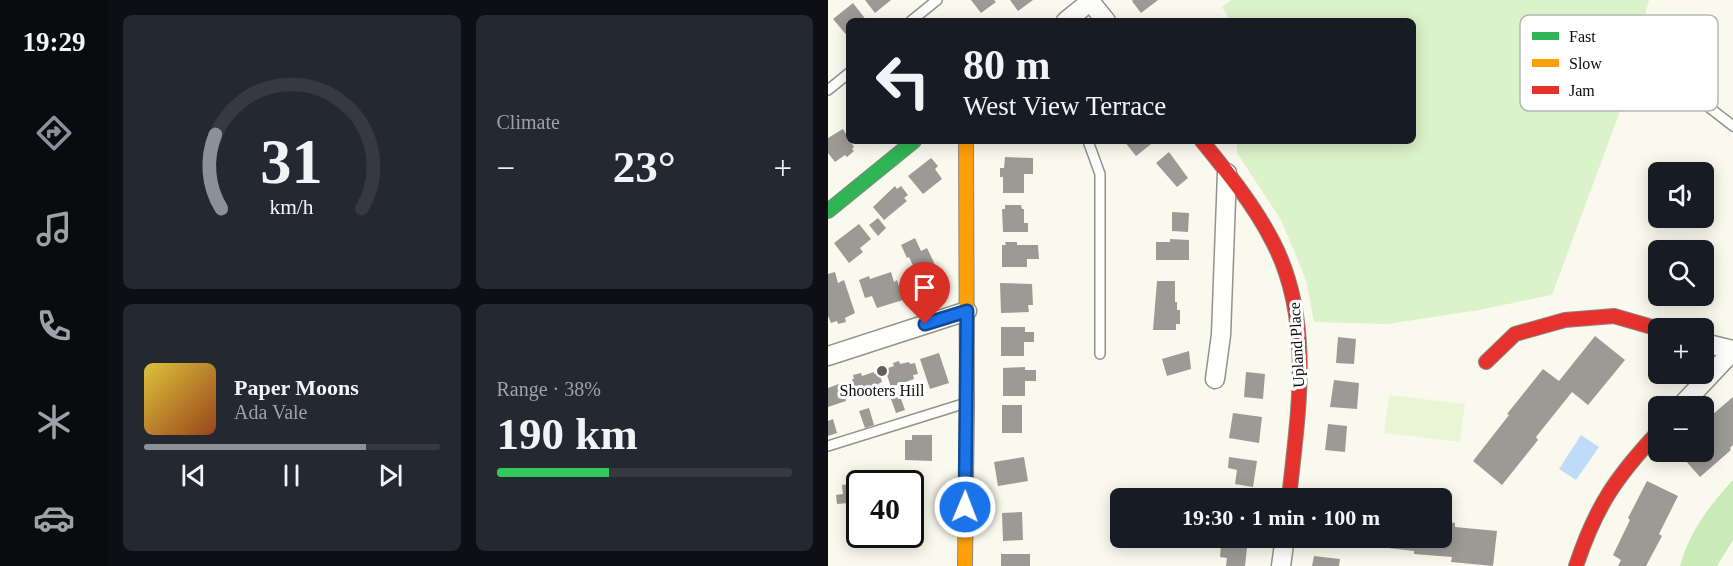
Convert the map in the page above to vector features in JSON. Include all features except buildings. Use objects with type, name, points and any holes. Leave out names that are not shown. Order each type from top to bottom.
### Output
[{"type":"street","points":[[1070,18],[1091,0],[1104,18]]},
{"type":"street","points":[[828,211],[910,144]]},
{"type":"street","points":[[965,566],[966,144]]},
{"type":"street","name":"Upland Place","points":[[1204,144],[1268,231],[1281,258],[1293,295],[1300,370],[1290,488]]},
{"type":"street","points":[[1215,379],[1221,335],[1227,172]]},
{"type":"street","points":[[828,356],[967,311]]},
{"type":"street","points":[[1486,362],[1515,334],[1565,320],[1614,316],[1648,325]]},
{"type":"street","points":[[1690,396],[1733,350],[1714,345]]},
{"type":"street","points":[[1576,566],[1590,525],[1607,493],[1622,471],[1648,443]]},
{"type":"street","points":[[1281,566],[1283,548]]},
{"type":"lane","points":[[915,18],[937,0]]},
{"type":"lane","points":[[828,90],[846,75]]},
{"type":"lane","points":[[1714,111],[1733,126]]},
{"type":"lane","points":[[1089,144],[1100,174],[1100,354]]},
{"type":"lane","points":[[828,446],[967,403]]},
{"type":"green space","points":[[1231,0],[1649,0],[1645,15],[1520,15],[1520,111],[1620,111],[1552,295],[1479,310],[1387,324],[1314,322],[1306,280],[1281,220],[1237,153],[1237,144],[1416,144],[1416,18],[1229,18],[1222,7]]},
{"type":"green space","points":[[1389,395],[1465,404],[1460,442],[1384,433]]},
{"type":"green space","points":[[1733,480],[1733,540],[1717,566],[1680,566],[1701,520]]},
{"type":"water","points":[[1581,435],[1599,447],[1576,480],[1559,469]]},
{"type":"traffic: fast","points":[[828,211],[910,144]]},
{"type":"traffic: slow","points":[[965,566],[966,144]]},
{"type":"traffic: jam","points":[[1204,144],[1266,228],[1286,272],[1294,303],[1300,368],[1290,488]]},
{"type":"traffic: jam","points":[[1486,362],[1515,334],[1565,320],[1614,316],[1648,326]]},
{"type":"traffic: jam","points":[[1576,566],[1591,526],[1609,493],[1648,444]]},
{"type":"place","name":"Shooters Hill","points":[[882,371]]},
{"type":"route","points":[[925,324],[967,311],[965,507]]}]
